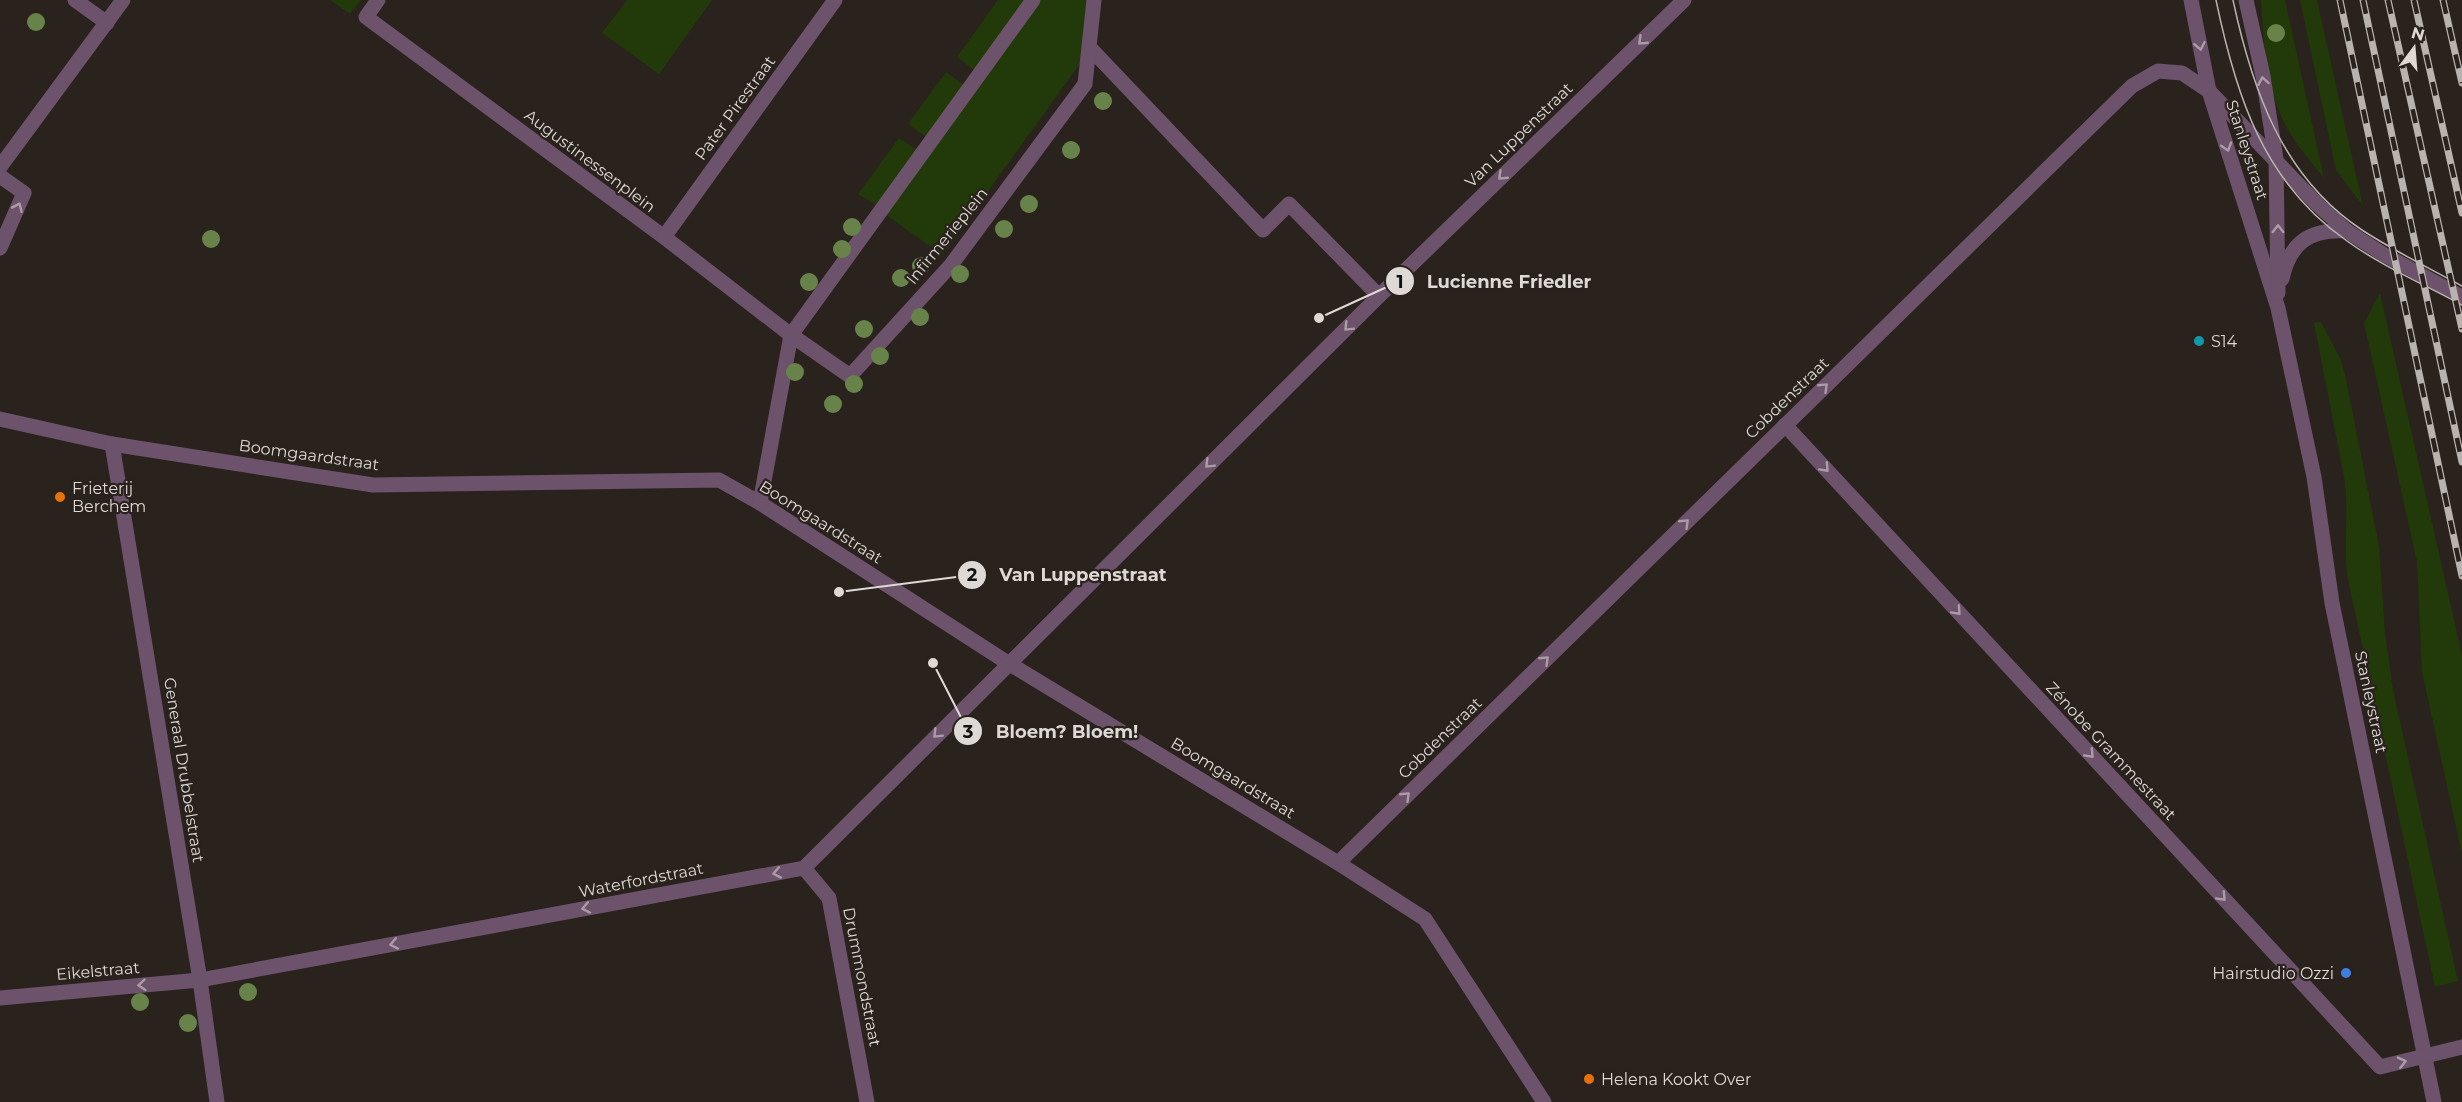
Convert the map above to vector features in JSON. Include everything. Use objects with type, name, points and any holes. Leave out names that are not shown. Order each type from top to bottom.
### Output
[{"type":"street","points":[[75,0],[107,22]]},
{"type":"street","points":[[0,166],[123,0]]},
{"type":"street","name":"Augustinessenplein","points":[[378,0],[366,17],[664,237],[791,335]]},
{"type":"street","name":"Pater Pirestraat","points":[[664,237],[835,0]]},
{"type":"street","points":[[760,503],[791,335],[1033,0]]},
{"type":"street","points":[[1094,0],[1089,48],[1263,230],[1289,204],[1379,296]]},
{"type":"street","name":"Van Luppenstraat","points":[[1008,663],[1379,296],[1684,0]]},
{"type":"street","name":"Stanleystraat","points":[[2192,0],[2209,91],[2278,308],[2314,477],[2335,615],[2434,1102]]},
{"type":"street","name":"Stanleystraat","points":[[2246,0],[2263,76],[2276,159],[2278,308]]},
{"type":"street","name":"Infirmerieplein","points":[[791,335],[850,376],[951,265],[1085,84],[1089,48]]},
{"type":"street","name":"Cobdenstraat","points":[[1338,862],[2132,86],[2158,71],[2182,73],[2209,91],[2276,159],[2318,206],[2347,231],[2383,254],[2462,297]]},
{"type":"street","points":[[0,176],[24,193],[0,248]]},
{"type":"street","points":[[2278,308],[2289,256],[2300,243],[2314,234],[2332,230],[2347,231]]},
{"type":"street","name":"Boomgaardstraat","points":[[0,419],[112,444],[373,485],[719,480],[760,503],[1008,663],[1338,862],[1425,919],[1544,1102]]},
{"type":"street","name":"Zénobe Grammestraat","points":[[1785,425],[2380,1067],[2425,1056]]},
{"type":"street","name":"Generaal Drubbelstraat","points":[[112,444],[200,980],[217,1102]]},
{"type":"street","points":[[804,868],[1008,663]]},
{"type":"street","name":"Waterfordstraat","points":[[200,980],[804,868]]},
{"type":"street","name":"Drummondstraat","points":[[804,868],[829,898],[867,1102]]},
{"type":"street","name":"Eikelstraat","points":[[0,998],[200,980]]},
{"type":"street","points":[[2425,1056],[2462,1047]]},
{"type":"green space","points":[[330,0],[361,0],[350,14]]},
{"type":"green space","points":[[627,0],[712,0],[659,74],[602,33]]},
{"type":"green space","points":[[998,0],[1026,0],[974,70],[957,57]]},
{"type":"green space","points":[[1039,0],[1088,0],[1082,61],[942,255],[885,214]]},
{"type":"green space","points":[[2261,0],[2285,0],[2324,178],[2293,138],[2277,106],[2268,71]]},
{"type":"green space","points":[[2300,0],[2317,0],[2363,206],[2336,170]]},
{"type":"green space","points":[[946,72],[964,85],[926,137],[908,124]]},
{"type":"green space","points":[[899,138],[917,150],[877,206],[858,194]]},
{"type":"green space","points":[[2380,293],[2462,655],[2462,854],[2422,672],[2417,562],[2364,323]]},
{"type":"green space","points":[[2321,322],[2341,360],[2346,379],[2379,546],[2385,633],[2393,690],[2458,981],[2435,987],[2347,575],[2345,482],[2314,323]]},
{"type":"tram line","points":[[2216,0],[2233,70],[2244,103],[2257,134],[2274,164],[2294,192],[2318,218],[2360,250],[2462,305]]},
{"type":"tram line","points":[[2233,0],[2261,98],[2291,157],[2311,184],[2334,209],[2362,230],[2462,286]]},
{"type":"railway","points":[[2340,0],[2462,576]]},
{"type":"railway","points":[[2363,0],[2462,462]]},
{"type":"railway","points":[[2388,0],[2462,329]]},
{"type":"railway","points":[[2414,0],[2462,213]]},
{"type":"railway","points":[[2443,0],[2462,83]]},
{"type":"place","name":"Lucienne Friedler","points":[[1319,318]]},
{"type":"place","name":"S14","points":[[2199,341]]},
{"type":"place","name":"Frieterij Berchem","points":[[60,497]]},
{"type":"place","name":"Van Luppenstraat","points":[[839,592]]},
{"type":"place","name":"Bloem? Bloem!","points":[[933,663]]},
{"type":"place","name":"Hairstudio Ozzi","points":[[2346,973]]},
{"type":"place","name":"Helena Kookt Over","points":[[1589,1079]]}]
